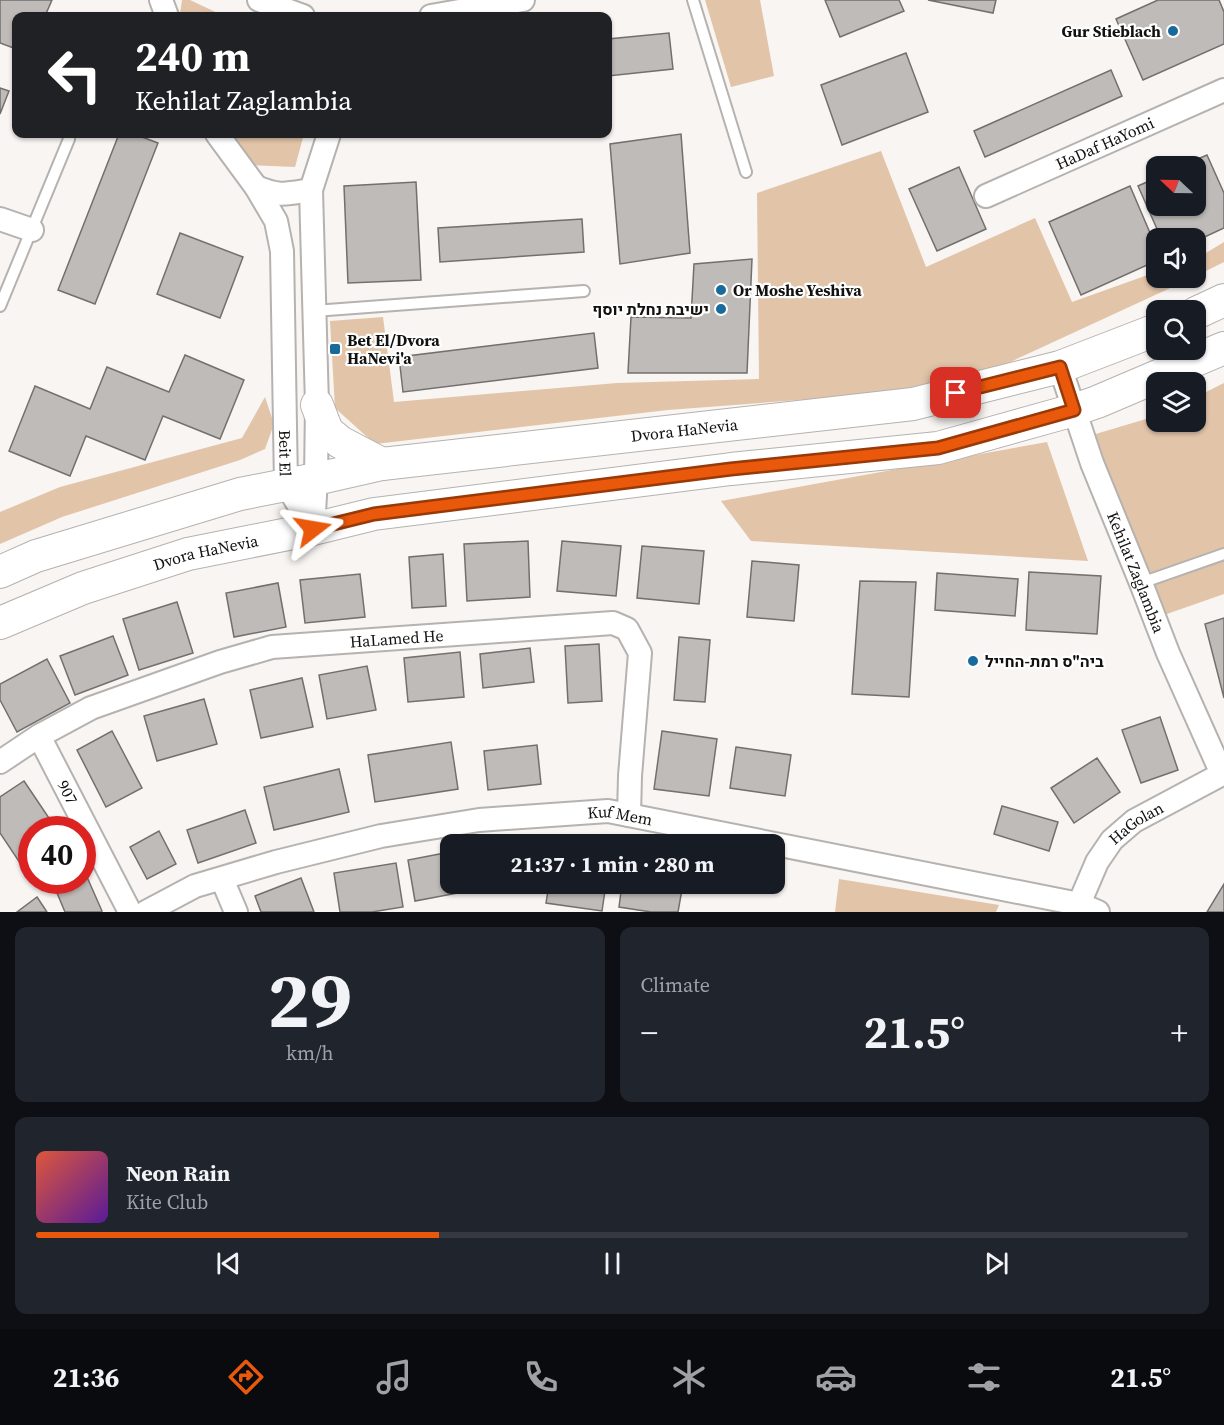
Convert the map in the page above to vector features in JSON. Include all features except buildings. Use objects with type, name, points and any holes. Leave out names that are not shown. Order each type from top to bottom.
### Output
[{"type":"street","points":[[259,0],[292,12]]},
{"type":"street","points":[[454,12],[523,0]]},
{"type":"street","name":"HaDaf HaYomi","points":[[986,196],[1224,90]]},
{"type":"street","name":"Beit El","points":[[220,138],[256,187],[276,221],[282,251],[301,482],[313,529]]},
{"type":"street","name":"Beit El","points":[[301,482],[317,405],[311,190],[328,138]]},
{"type":"street","points":[[256,187],[282,195],[311,190]]},
{"type":"street","points":[[0,219],[32,230]]},
{"type":"street","points":[[1206,308],[1224,300]]},
{"type":"street","name":"Dvora HaNevia","points":[[0,572],[36,556],[240,494],[382,464],[913,404],[1060,367],[1146,334]]},
{"type":"street","name":"Dvora HaNevia","points":[[0,623],[83,588],[188,554],[313,529],[374,514],[731,469],[938,448],[1097,402],[1224,348]]},
{"type":"street","name":"Kehilat Zaglambia","points":[[1060,367],[1092,463],[1168,653],[1223,773]]},
{"type":"street","points":[[317,405],[327,431],[340,442],[382,464]]},
{"type":"street","name":"HaLamed He","points":[[0,762],[39,736],[91,708],[220,662],[272,647],[613,622],[627,629],[640,653],[629,815]]},
{"type":"street","name":"907","points":[[39,736],[130,912]]},
{"type":"street","name":"HaGolan","points":[[1088,908],[1097,862],[1112,840],[1134,821],[1223,773]]},
{"type":"street","name":"Kuf Mem","points":[[146,912],[195,886],[276,862],[381,836],[480,820],[608,811],[1088,908]]},
{"type":"street","points":[[222,879],[236,912]]},
{"type":"lane","points":[[693,0],[746,172]]},
{"type":"lane","points":[[0,306],[69,139]]},
{"type":"lane","points":[[314,312],[584,291]]},
{"type":"lane","points":[[1141,583],[1224,554]]},
{"type":"shaded area","points":[[182,0],[190,0],[216,12],[180,12]]},
{"type":"shaded area","points":[[705,0],[760,0],[774,76],[731,87]]},
{"type":"shaded area","points":[[234,138],[303,138],[295,167],[246,165]]},
{"type":"shaded area","points":[[881,151],[926,267],[1035,218],[1072,302],[1146,276],[1146,288],[1170,288],[993,370],[904,392],[668,410],[375,444],[335,408],[330,321],[383,317],[394,402],[617,383],[759,379],[757,193]]},
{"type":"shaded area","points":[[1224,242],[1224,262],[1206,271],[1206,253]]},
{"type":"shaded area","points":[[1224,383],[1224,594],[1164,615],[1155,584],[1089,436],[1146,419],[1146,432],[1206,432],[1206,392]]},
{"type":"shaded area","points":[[265,397],[274,424],[265,449],[240,460],[62,517],[0,544],[0,512],[60,487],[242,438]]},
{"type":"shaded area","points":[[1047,442],[1088,561],[751,541],[721,501]]},
{"type":"shaded area","points":[[839,879],[999,905],[996,912],[835,912]]},
{"type":"place","name":"Gur Stieblach","points":[[1173,31]]},
{"type":"place","name":"Or Moshe Yeshiva","points":[[721,290]]},
{"type":"place","name":"ישיבת נחלת יוסף","points":[[721,309]]},
{"type":"place","name":"Bet El/Dvora HaNevi'a","points":[[335,349]]},
{"type":"place","name":"ביה\"ס רמת-החייל","points":[[973,661]]},
{"type":"route","points":[[313,529],[374,514],[731,469],[938,448],[1074,410],[1060,367],[956,393]]}]
